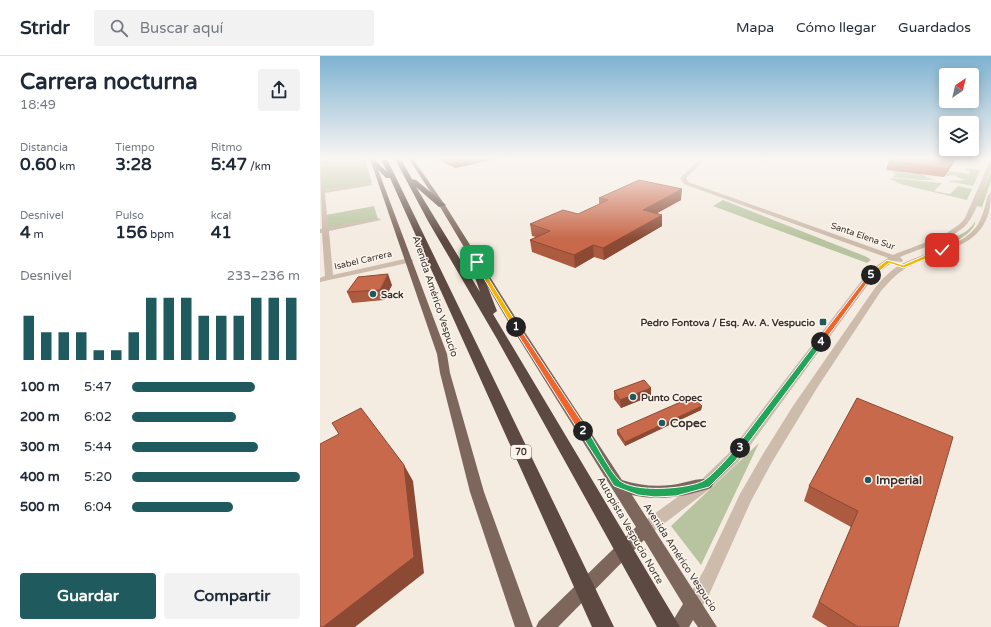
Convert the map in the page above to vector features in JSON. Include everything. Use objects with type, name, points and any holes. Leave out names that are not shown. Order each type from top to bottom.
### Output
[{"type":"highway","name":"Autopista Vespucio Norte","points":[[405,186],[603,627]]},
{"type":"highway","name":"Autopista Vespucio Norte","points":[[406,186],[432,221],[503,339],[543,411],[681,620]]},
{"type":"highway","points":[[411,186],[442,205]]},
{"type":"highway","points":[[469,249],[503,339]]},
{"type":"main road","name":"Avenida Américo Vespucio","points":[[382,186],[442,354],[445,373],[477,492],[524,627]]},
{"type":"main road","name":"Avenida Américo Vespucio","points":[[429,186],[514,323],[617,484],[639,535],[681,620],[708,627]]},
{"type":"main road","points":[[617,484],[638,491],[655,493],[676,492],[706,484]]},
{"type":"main road","points":[[546,625],[639,535]]},
{"type":"street","points":[[329,278],[323,251],[321,192],[365,186]]},
{"type":"street","name":"Santa Elena Sur","points":[[691,186],[905,265]]},
{"type":"street","points":[[639,535],[706,484],[733,458],[872,273],[891,259],[951,233],[966,222],[981,186]]},
{"type":"street","points":[[681,620],[711,574],[738,510],[797,409],[878,290],[888,278],[905,265],[966,239],[975,232],[982,224],[988,212],[991,196]]},
{"type":"street","points":[[323,230],[378,220]]},
{"type":"street","points":[[926,243],[930,248],[942,250]]},
{"type":"street","name":"Isabel Carrera","points":[[320,280],[409,260]]},
{"type":"green space","points":[[324,186],[354,186],[324,190]]},
{"type":"green space","points":[[907,186],[939,186],[934,191],[950,194],[958,186],[972,189],[967,200]]},
{"type":"green space","points":[[985,186],[989,186],[982,207],[976,206]]},
{"type":"green space","points":[[723,200],[867,257],[871,260],[867,263],[713,206]]},
{"type":"green space","points":[[374,206],[378,219],[328,228],[326,215]]},
{"type":"green space","points":[[975,221],[971,231],[965,236],[951,244],[936,248],[931,247],[930,245],[962,234],[972,226]]},
{"type":"green space","points":[[759,443],[701,565],[671,526]]},
{"type":"building","points":[[626,186],[666,186],[682,189],[643,210],[662,215],[603,248],[593,245],[574,255],[530,240],[550,231],[530,224],[563,210],[578,214],[608,200],[599,198]]},
{"type":"building","points":[[388,274],[380,290],[347,292],[358,277]]},
{"type":"building","points":[[644,380],[651,388],[620,400],[614,391]]},
{"type":"building","points":[[692,397],[702,406],[625,442],[617,430]]},
{"type":"building","points":[[857,398],[953,437],[898,627],[858,627],[819,602],[858,511],[809,486]]},
{"type":"building","points":[[361,408],[404,465],[414,557],[323,627],[320,627],[320,444],[339,434],[332,423]]},
{"type":"place","name":"Sack","points":[[373,294]]},
{"type":"place","name":"Pedro Fontova / Esq. Av. A. Vespucio","points":[[823,322]]},
{"type":"place","name":"Punto Copec","points":[[633,397]]},
{"type":"place","name":"Copec","points":[[662,423]]},
{"type":"place","name":"Imperial","points":[[868,480]]},
{"type":"route","points":[[477,262],[514,323],[617,484],[638,491],[655,493],[676,492],[706,484],[733,458],[872,273],[888,261],[902,267],[915,260],[942,250]]}]
